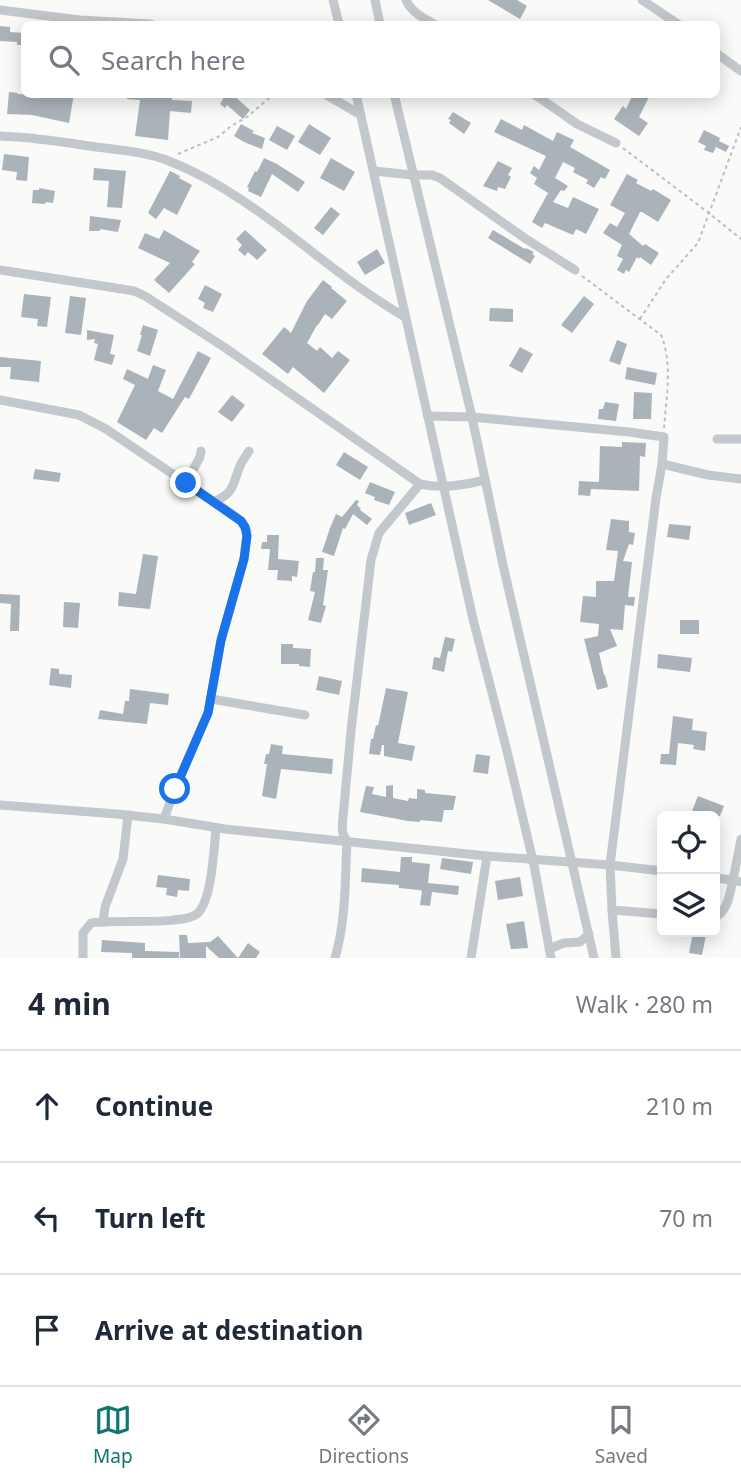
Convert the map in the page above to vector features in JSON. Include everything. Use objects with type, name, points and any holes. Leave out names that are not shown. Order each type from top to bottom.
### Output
[{"type":"street","points":[[333,0],[338,21]]},
{"type":"street","points":[[375,0],[379,21]]},
{"type":"street","points":[[406,0],[407,4],[430,21]]},
{"type":"street","points":[[642,0],[674,21]]},
{"type":"street","points":[[0,10],[98,21]]},
{"type":"street","points":[[720,56],[741,71]]},
{"type":"street","points":[[332,98],[361,115]]},
{"type":"street","points":[[357,98],[473,619],[507,751],[550,954],[564,943],[580,942],[589,934]]},
{"type":"street","points":[[395,98],[471,417],[594,958]]},
{"type":"street","points":[[540,98],[577,124],[616,143]]},
{"type":"street","points":[[0,136],[123,150],[166,160],[196,172],[273,221],[353,284],[405,317]]},
{"type":"street","points":[[374,171],[432,175],[440,178],[575,270]]},
{"type":"street","points":[[0,270],[122,289],[145,296],[225,347],[420,484],[462,486],[485,480]]},
{"type":"street","points":[[0,400],[79,415],[106,429],[241,521],[245,527],[247,536],[244,559],[221,640],[208,713],[163,819]]},
{"type":"street","points":[[428,416],[471,417],[664,437],[610,865],[616,958]]},
{"type":"street","points":[[717,439],[741,439]]},
{"type":"street","points":[[186,483],[201,451]]},
{"type":"street","points":[[213,502],[225,497],[249,451]]},
{"type":"street","points":[[662,464],[708,475],[741,479]]},
{"type":"street","points":[[335,958],[345,884],[347,841],[342,830],[343,817],[370,559],[379,533],[420,484]]},
{"type":"street","points":[[211,699],[305,715]]},
{"type":"street","points":[[0,805],[128,815],[216,828],[657,870]]},
{"type":"street","points":[[103,922],[123,859],[128,815]]},
{"type":"street","points":[[83,958],[83,933],[90,923],[173,919],[199,912],[211,877],[216,828]]},
{"type":"street","points":[[720,915],[737,881],[741,839]]},
{"type":"street","points":[[471,958],[487,856]]},
{"type":"street","points":[[612,910],[657,914]]},
{"type":"path","points":[[166,160],[218,137],[269,98]]},
{"type":"path","points":[[640,319],[666,279],[698,243],[741,127]]},
{"type":"path","points":[[616,143],[741,239]]},
{"type":"path","points":[[575,270],[661,334],[668,373],[664,437]]},
{"type":"building","points":[[488,0],[517,0],[527,6],[520,19]]},
{"type":"building","points":[[0,26],[10,27],[10,32],[21,33],[21,45],[17,45],[17,42],[0,41]]},
{"type":"building","points":[[9,92],[21,94],[21,98],[73,98],[69,123],[32,115],[7,114]]},
{"type":"building","points":[[172,98],[192,101],[191,113],[170,111],[168,140],[135,136],[140,100],[127,99]]},
{"type":"building","points":[[224,98],[236,98],[250,110],[243,119],[227,105],[225,108],[220,104]]},
{"type":"building","points":[[631,98],[648,98],[639,117],[648,123],[639,136],[614,119],[623,106],[626,109]]},
{"type":"building","points":[[453,112],[471,123],[464,134],[449,123],[451,120],[448,119]]},
{"type":"building","points":[[501,119],[522,130],[524,125],[553,141],[557,132],[574,140],[570,147],[610,170],[605,179],[601,177],[594,188],[586,183],[588,180],[573,172],[575,168],[563,162],[555,178],[568,186],[564,191],[561,190],[553,202],[568,208],[573,197],[599,209],[586,234],[576,229],[573,235],[545,223],[542,228],[532,222],[548,193],[534,184],[537,178],[530,173],[534,166],[539,170],[546,156],[494,132]]},
{"type":"building","points":[[241,124],[254,131],[252,133],[265,138],[262,149],[234,136]]},
{"type":"building","points":[[309,124],[331,138],[320,155],[298,142]]},
{"type":"building","points":[[277,126],[295,136],[287,150],[269,140]]},
{"type":"building","points":[[704,130],[729,146],[726,152],[716,147],[713,153],[704,150],[706,146],[698,142]]},
{"type":"building","points":[[4,154],[29,157],[27,181],[16,180],[17,172],[2,170]]},
{"type":"building","points":[[264,158],[305,182],[298,192],[272,174],[261,197],[248,191],[247,187]]},
{"type":"building","points":[[331,158],[355,172],[344,191],[320,178]]},
{"type":"building","points":[[498,161],[512,168],[505,189],[498,187],[497,191],[483,186]]},
{"type":"building","points":[[94,168],[126,171],[122,208],[107,207],[109,181],[93,180]]},
{"type":"building","points":[[170,171],[192,185],[177,215],[164,208],[156,219],[148,213]]},
{"type":"building","points":[[627,174],[638,180],[636,183],[671,200],[658,222],[640,212],[629,234],[643,246],[645,244],[659,253],[651,265],[637,257],[629,272],[626,270],[624,274],[617,270],[623,259],[617,256],[622,245],[603,233],[610,223],[617,227],[625,213],[610,205]]},
{"type":"building","points":[[39,188],[55,191],[53,203],[32,203],[33,190]]},
{"type":"building","points":[[331,207],[340,214],[323,235],[314,228]]},
{"type":"building","points":[[90,216],[121,220],[118,232],[100,229],[89,231]]},
{"type":"building","points":[[164,230],[200,251],[192,262],[195,264],[169,293],[154,280],[170,263],[138,248],[145,233],[159,239]]},
{"type":"building","points":[[245,230],[267,250],[257,260],[248,252],[245,256],[238,250],[242,245],[236,239]]},
{"type":"building","points":[[493,230],[534,252],[532,254],[535,256],[530,264],[488,238]]},
{"type":"building","points":[[377,249],[385,263],[365,275],[357,262]]},
{"type":"building","points":[[323,280],[347,301],[332,319],[325,314],[307,343],[317,351],[320,347],[332,358],[338,351],[350,360],[324,393],[293,367],[288,374],[262,354],[284,327],[291,333],[307,301]]},
{"type":"building","points":[[205,285],[222,294],[213,312],[203,308],[205,303],[198,299]]},
{"type":"building","points":[[24,294],[51,297],[47,327],[37,326],[38,319],[21,317]]},
{"type":"building","points":[[70,296],[86,298],[81,335],[65,333]]},
{"type":"building","points":[[584,296],[594,304],[572,333],[561,325]]},
{"type":"building","points":[[490,308],[513,309],[513,322],[489,321]]},
{"type":"building","points":[[143,325],[158,330],[150,356],[137,351]]},
{"type":"building","points":[[87,330],[114,335],[110,354],[115,355],[112,365],[94,360],[98,344],[94,343],[95,339],[87,340]]},
{"type":"building","points":[[617,340],[627,344],[620,365],[609,361]]},
{"type":"building","points":[[520,347],[533,354],[522,373],[509,366]]},
{"type":"building","points":[[198,351],[211,358],[189,399],[185,397],[162,433],[154,428],[146,440],[117,422],[135,385],[123,379],[127,369],[148,379],[153,365],[166,370],[158,391],[173,399]]},
{"type":"building","points":[[0,357],[41,361],[39,382],[10,379],[11,367],[0,367]]},
{"type":"building","points":[[627,367],[657,373],[655,385],[625,379]]},
{"type":"building","points":[[634,392],[652,393],[651,419],[633,419]]},
{"type":"building","points":[[232,395],[245,405],[232,422],[218,412]]},
{"type":"building","points":[[605,402],[619,404],[616,421],[598,419],[599,409],[603,409]]},
{"type":"building","points":[[622,442],[646,443],[645,457],[640,456],[639,491],[591,489],[590,496],[578,495],[579,481],[599,481],[600,446],[622,447]]},
{"type":"building","points":[[344,452],[368,467],[360,480],[336,465]]},
{"type":"building","points":[[35,469],[61,473],[59,482],[33,479]]},
{"type":"building","points":[[370,482],[395,492],[389,505],[374,500],[375,497],[365,493]]},
{"type":"building","points":[[356,500],[359,501],[357,505],[360,510],[372,519],[367,525],[353,514],[345,529],[343,528],[334,556],[322,552],[336,514],[342,517]]},
{"type":"building","points":[[431,503],[436,515],[409,525],[405,513]]},
{"type":"building","points":[[611,519],[629,521],[629,532],[635,533],[633,545],[629,544],[623,561],[632,562],[628,597],[635,597],[634,606],[625,605],[623,630],[610,629],[617,646],[599,653],[608,687],[597,690],[584,639],[598,636],[599,624],[580,622],[583,596],[596,597],[596,581],[614,581],[618,551],[606,550]]},
{"type":"building","points":[[669,524],[691,526],[689,540],[667,537]]},
{"type":"building","points":[[267,535],[279,535],[278,559],[299,561],[297,577],[292,576],[292,581],[277,580],[278,570],[268,570],[270,549],[261,549],[262,542],[267,542]]},
{"type":"building","points":[[143,554],[158,556],[150,609],[118,606],[119,592],[136,594]]},
{"type":"building","points":[[316,558],[324,558],[323,570],[328,570],[323,605],[326,606],[321,623],[308,620],[315,592],[310,591]]},
{"type":"building","points":[[0,594],[20,595],[19,631],[10,631],[11,604],[0,603]]},
{"type":"building","points":[[64,602],[80,603],[78,628],[63,627]]},
{"type":"building","points":[[680,620],[699,620],[699,634],[680,634]]},
{"type":"building","points":[[445,637],[455,639],[452,652],[448,651],[444,672],[432,669],[434,657],[440,658]]},
{"type":"building","points":[[281,644],[311,649],[310,667],[281,664]]},
{"type":"building","points":[[658,654],[692,658],[690,672],[657,668]]},
{"type":"building","points":[[51,668],[59,669],[59,674],[72,675],[71,688],[49,685]]},
{"type":"building","points":[[319,676],[342,681],[339,695],[316,690]]},
{"type":"building","points":[[386,688],[408,692],[398,743],[415,746],[412,761],[384,756],[384,745],[380,755],[369,754]]},
{"type":"building","points":[[130,689],[169,694],[168,705],[150,703],[147,724],[98,719],[100,710],[123,714],[125,701],[129,701]]},
{"type":"building","points":[[673,716],[693,719],[692,730],[707,732],[705,751],[693,749],[694,745],[678,743],[676,765],[660,764],[661,754],[669,754]]},
{"type":"building","points":[[271,744],[283,746],[282,754],[333,759],[332,774],[281,769],[276,799],[262,796],[267,764],[264,764]]},
{"type":"building","points":[[476,754],[490,756],[488,774],[473,772]]},
{"type":"building","points":[[393,785],[393,798],[408,801],[409,798],[417,799],[417,789],[425,790],[425,793],[456,796],[453,810],[444,810],[442,822],[408,821],[360,812],[366,786],[374,787],[372,794],[386,797],[386,786]]},
{"type":"building","points":[[698,796],[724,806],[720,816],[720,811],[692,811]]},
{"type":"building","points":[[401,857],[412,857],[412,862],[430,864],[428,883],[459,886],[458,895],[432,892],[430,906],[420,905],[422,891],[399,888],[399,885],[361,882],[362,868],[400,872]]},
{"type":"building","points":[[442,858],[473,862],[471,874],[440,869]]},
{"type":"building","points":[[158,875],[190,879],[189,891],[178,890],[177,897],[166,895],[167,888],[156,887]]},
{"type":"building","points":[[520,877],[523,896],[498,900],[495,881]]},
{"type":"building","points":[[524,921],[528,948],[511,949],[506,924]]},
{"type":"building","points":[[179,935],[187,935],[188,943],[210,942],[218,936],[238,958],[219,958],[206,946],[206,958],[180,958]]},
{"type":"building","points":[[692,937],[706,937],[702,955],[689,953]]},
{"type":"building","points":[[102,940],[145,943],[145,951],[179,952],[179,958],[132,958],[132,953],[101,952]]},
{"type":"building","points":[[248,943],[260,952],[256,958],[238,958]]},
{"type":"route","points":[[175,789],[208,713],[221,640],[244,559],[247,536],[241,521],[186,483]]}]
